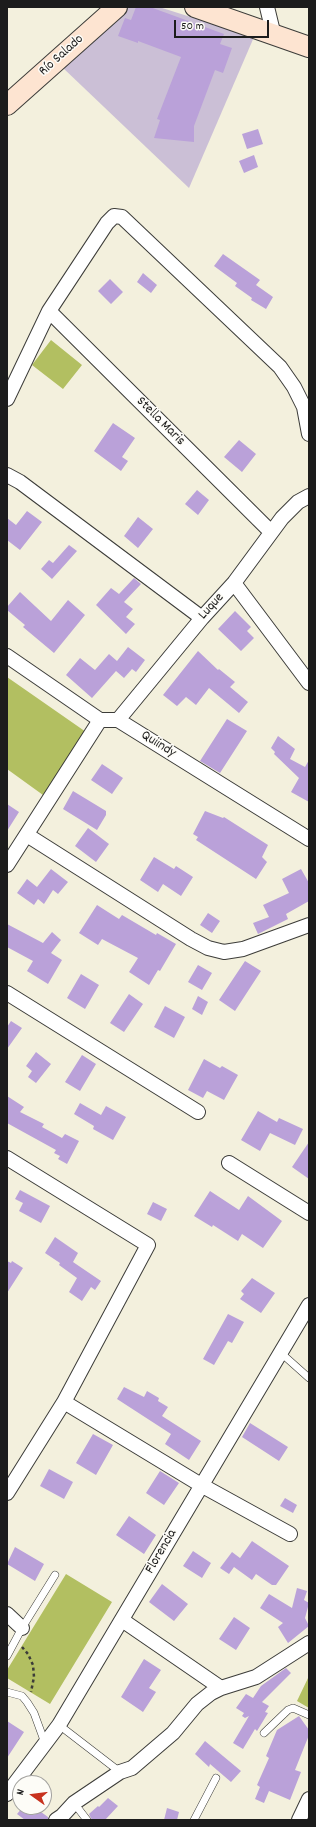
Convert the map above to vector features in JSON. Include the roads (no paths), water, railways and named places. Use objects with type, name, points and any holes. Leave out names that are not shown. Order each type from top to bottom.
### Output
[{"type":"street","name":"Río Salado","points":[[7,105],[117,7]]},
{"type":"street","points":[[195,7],[274,36],[309,47]]},
{"type":"street","points":[[267,7],[274,36]]},
{"type":"street","points":[[7,399],[49,311],[107,223],[114,216],[122,217],[280,367],[294,387],[304,407],[309,434]]},
{"type":"street","name":"Stella Maris","points":[[49,311],[271,532]]},
{"type":"street","points":[[7,475],[36,494],[202,618]]},
{"type":"street","name":"Luque","points":[[118,720],[202,618],[234,583],[271,532],[293,508],[309,496]]},
{"type":"street","points":[[234,583],[309,683]]},
{"type":"street","points":[[7,656],[100,720],[118,720]]},
{"type":"street","points":[[7,865],[100,720]]},
{"type":"street","name":"Quiindy","points":[[118,720],[309,839]]},
{"type":"street","points":[[27,835],[191,939],[208,948],[224,952],[243,949],[309,924]]},
{"type":"street","points":[[7,993],[198,1112]]},
{"type":"street","points":[[7,1493],[64,1402],[148,1245],[8,1163]]},
{"type":"street","points":[[228,1163],[309,1213]]},
{"type":"street","name":"Florencia","points":[[7,1794],[59,1725],[309,1305]]},
{"type":"street","points":[[64,1402],[201,1485],[290,1534]]},
{"type":"street","points":[[7,1614],[19,1633]]},
{"type":"street","points":[[122,1620],[221,1688]]},
{"type":"street","points":[[56,1820],[62,1816],[74,1803],[120,1772],[132,1768],[173,1733],[197,1704],[211,1693],[221,1688],[256,1677],[309,1643]]},
{"type":"street","points":[[299,1820],[309,1798]]},
{"type":"lane","points":[[281,1353],[309,1378]]},
{"type":"lane","points":[[7,1656],[19,1633],[55,1575]]},
{"type":"lane","points":[[7,1692],[22,1696],[27,1702],[34,1713],[46,1743]]},
{"type":"lane","points":[[264,1733],[288,1710],[293,1708],[309,1714]]},
{"type":"lane","points":[[59,1725],[120,1772]]},
{"type":"lane","points":[[194,1820],[216,1778]]},
{"type":"lane","points":[[74,1803],[87,1820]]}]
